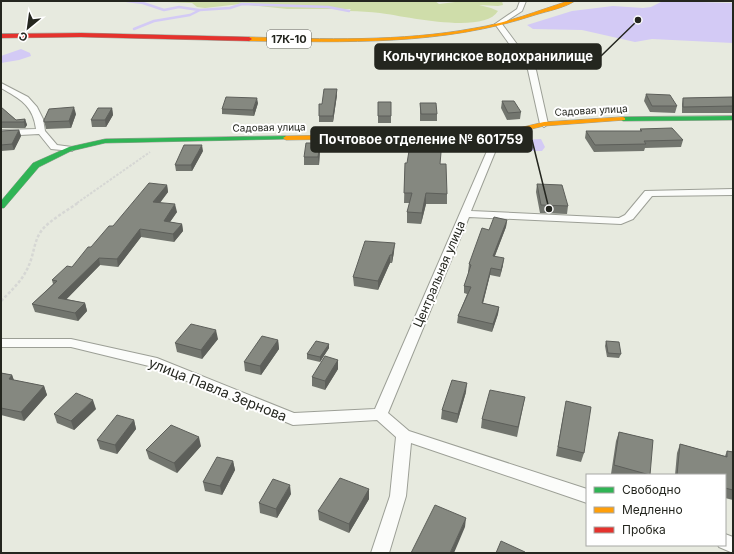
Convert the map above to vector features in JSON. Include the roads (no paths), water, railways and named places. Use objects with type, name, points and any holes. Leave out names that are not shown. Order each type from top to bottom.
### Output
[{"type":"main road","name":"17К-10","points":[[1,36],[58,35],[246,39],[338,39],[451,33],[474,30],[498,24],[573,1]]},
{"type":"main road","name":"Садовая улица","points":[[1,206],[36,165],[69,149],[105,141],[342,137],[438,141],[498,135],[544,124],[626,119],[733,118]]},
{"type":"street","points":[[523,1],[520,10],[498,24],[532,70],[544,124]]},
{"type":"street","points":[[1,85],[25,99],[34,109],[39,119],[41,132],[54,147],[69,149]]},
{"type":"street","points":[[1,133],[41,132]]},
{"type":"street","name":"Центральная улица","points":[[380,414],[498,135]]},
{"type":"street","points":[[464,214],[621,221],[629,217],[649,193],[733,192]]},
{"type":"street","name":"улица Павла Зернова","points":[[1,343],[71,343],[157,363],[293,419],[380,414]]},
{"type":"street","points":[[380,414],[404,434],[586,496]]},
{"type":"street","points":[[380,553],[398,496],[404,434]]},
{"type":"waterway","points":[[127,1],[143,3],[164,10],[179,7],[199,10]]},
{"type":"waterway","points":[[134,29],[154,21],[190,15],[200,10],[230,8],[242,4],[328,7],[349,11]]},
{"type":"place","name":"Кольчугинское водохранилище","points":[[638,20]]},
{"type":"place","name":"Почтовое отделение № 601759","points":[[549,209]]}]
